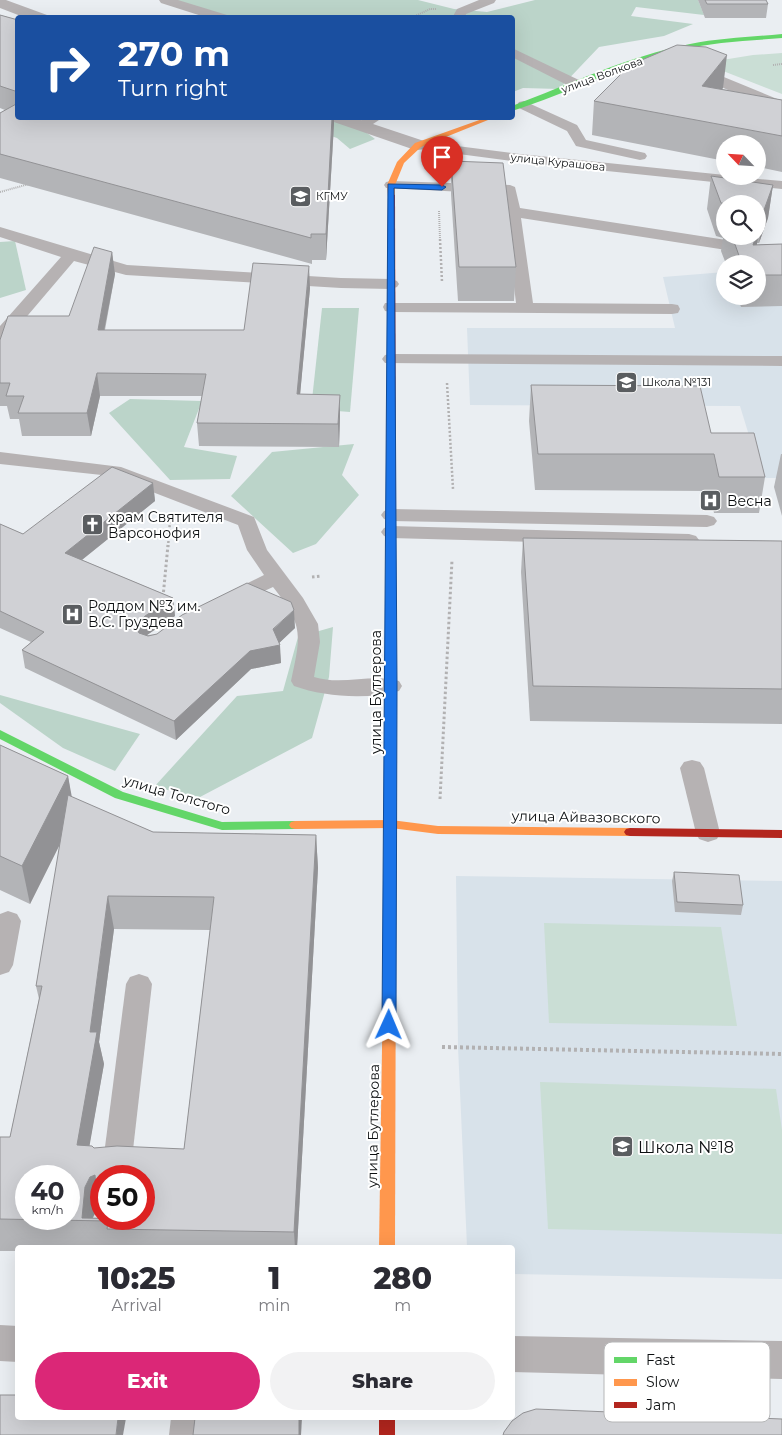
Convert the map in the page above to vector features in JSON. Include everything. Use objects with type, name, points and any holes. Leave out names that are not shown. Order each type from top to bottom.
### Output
[{"type":"main road","name":"улица Волкова","points":[[518,107],[576,84],[678,49],[720,41],[782,36]]},
{"type":"main road","points":[[418,145],[485,120]]},
{"type":"main road","name":"улица Бутлерова","points":[[387,1245],[391,824],[391,185],[401,162],[418,145]]},
{"type":"main road","name":"улица Толстого","points":[[0,734],[119,795],[222,826],[391,824]]},
{"type":"main road","name":"улица Айвазовского","points":[[391,824],[438,830],[782,834]]},
{"type":"main road","points":[[387,1420],[387,1435]]},
{"type":"street","points":[[0,3],[34,15]]},
{"type":"street","name":"улица Курашова","points":[[369,121],[418,145]]},
{"type":"street","points":[[0,1343],[15,1344]]},
{"type":"street","points":[[515,1354],[604,1356]]},
{"type":"lane","points":[[165,0],[213,15]]},
{"type":"lane","points":[[460,15],[461,12],[490,0]]},
{"type":"lane","points":[[515,54],[576,84]]},
{"type":"lane","points":[[659,55],[685,64],[730,93],[780,114]]},
{"type":"lane","points":[[518,107],[572,128],[581,143],[640,156]]},
{"type":"lane","name":"улица Курашова","points":[[418,145],[520,158],[782,185]]},
{"type":"lane","points":[[391,185],[510,190],[525,307]]},
{"type":"lane","points":[[513,212],[766,251]]},
{"type":"lane","points":[[0,232],[71,255],[126,270],[391,284]]},
{"type":"lane","points":[[0,337],[71,255]]},
{"type":"lane","points":[[391,307],[672,309]]},
{"type":"lane","points":[[391,359],[782,361]]},
{"type":"lane","points":[[0,458],[114,471],[173,495],[247,521],[258,550],[298,608],[309,629],[309,648],[302,681],[312,685],[330,687],[391,686]]},
{"type":"lane","points":[[391,523],[707,521]]},
{"type":"lane","points":[[391,523],[704,541]]},
{"type":"lane","points":[[208,610],[276,577]]},
{"type":"lane","points":[[692,768],[708,833]]},
{"type":"lane","points":[[0,965],[8,921]]},
{"type":"lane","points":[[116,1165],[139,984]]},
{"type":"lane","points":[[185,1435],[186,1420]]},
{"type":"path","points":[[0,192],[33,182]]},
{"type":"path","points":[[162,604],[173,495]]},
{"type":"path","points":[[442,1047],[782,1054]]},
{"type":"shaded area","name":"Школа №131","points":[[782,271],[782,478],[762,478],[740,406],[470,405],[467,328],[675,328],[663,277],[716,273],[716,305],[766,305],[766,288]]},
{"type":"shaded area","name":"Школа №18","points":[[456,876],[782,881],[782,1279],[515,1274],[515,1245],[467,1245],[458,1047]]},
{"type":"green space","points":[[173,0],[418,0],[454,9],[487,12],[535,0],[698,0],[704,15],[636,7],[631,16],[693,24],[664,36],[599,47],[559,89],[523,88],[515,91],[515,15],[224,15]]},
{"type":"green space","points":[[782,53],[782,94],[718,69],[716,61],[753,55]]},
{"type":"green space","points":[[350,120],[375,139],[350,149],[337,138],[287,121]]},
{"type":"green space","points":[[15,241],[26,290],[0,298],[0,242]]},
{"type":"green space","points":[[322,308],[359,308],[350,412],[311,409]]},
{"type":"green space","points":[[130,399],[202,401],[184,447],[237,456],[230,479],[170,480],[109,413]]},
{"type":"green space","points":[[354,444],[342,475],[359,495],[316,544],[293,553],[231,496],[272,452]]},
{"type":"green space","points":[[333,627],[329,677],[312,738],[200,797],[154,787],[237,696],[283,691],[298,637]]},
{"type":"green space","points":[[0,695],[140,734],[115,771],[63,748],[0,703]]},
{"type":"green space","points":[[544,923],[721,927],[737,1026],[549,1023]]},
{"type":"green space","points":[[540,1082],[776,1089],[782,1130],[782,1234],[548,1229]]},
{"type":"building","points":[[705,0],[766,0],[768,4],[707,4]]},
{"type":"building","points":[[0,15],[15,19],[15,91],[0,86]]},
{"type":"building","points":[[677,45],[706,47],[727,55],[702,86],[782,100],[782,136],[594,101],[624,71],[637,62]]},
{"type":"building","points":[[15,105],[15,120],[332,120],[326,234],[311,234],[311,238],[0,154],[0,113]]},
{"type":"building","points":[[451,161],[503,163],[516,267],[459,267]]},
{"type":"building","points":[[711,176],[716,177],[716,185],[773,185],[766,204],[766,195],[718,195]]},
{"type":"building","points":[[782,244],[782,275],[766,275],[766,255],[739,255],[735,245]]},
{"type":"building","points":[[94,247],[112,252],[98,330],[244,330],[253,263],[309,266],[297,394],[340,395],[338,424],[197,423],[206,374],[97,373],[87,413],[18,413],[24,396],[6,396],[10,383],[0,383],[0,340],[8,316],[69,316]]},
{"type":"building","points":[[531,385],[700,386],[711,433],[754,433],[765,477],[719,477],[714,454],[538,454]]},
{"type":"building","name":"Роддом №3 им. В.С. Груздева","points":[[112,467],[153,483],[65,553],[173,598],[145,616],[136,627],[139,633],[148,636],[157,634],[182,615],[247,583],[291,602],[294,610],[273,629],[280,645],[250,651],[174,721],[22,650],[44,632],[0,611],[0,524],[23,534]]},
{"type":"building","points":[[523,538],[782,541],[782,689],[533,686]]},
{"type":"building","points":[[0,745],[68,776],[22,866],[0,856]]},
{"type":"building","points":[[68,795],[153,832],[316,835],[294,1232],[155,1230],[155,1165],[90,1165],[90,1177],[85,1187],[82,1218],[90,1218],[90,1221],[80,1220],[80,1165],[15,1165],[15,1219],[0,1219],[0,1137],[10,1137],[42,986],[36,986]],"holes":[[[108,896],[214,897],[184,1149],[117,1146],[94,1148],[92,1146],[77,1145],[97,1032],[90,1032]]]},
{"type":"building","points":[[674,872],[739,875],[743,905],[677,902]]},
{"type":"building","points":[[0,1395],[15,1395],[15,1420],[118,1420],[116,1435],[0,1435]]},
{"type":"building","points":[[536,1409],[604,1412],[604,1422],[770,1422],[770,1419],[782,1419],[782,1435],[503,1435],[512,1421],[523,1413]]},
{"type":"building","points":[[195,1420],[299,1420],[299,1435],[193,1435]]},
{"type":"traffic: fast","points":[[515,108],[614,69],[676,49],[716,42],[782,36]]},
{"type":"traffic: fast","points":[[390,916],[391,532]]},
{"type":"traffic: fast","points":[[0,734],[119,795],[222,826],[295,825]]},
{"type":"traffic: slow","points":[[391,195],[391,185],[401,162],[418,145],[485,120]]},
{"type":"traffic: slow","points":[[295,825],[391,824],[438,830],[630,832]]},
{"type":"traffic: slow","points":[[387,1245],[390,916]]},
{"type":"traffic: jam","points":[[391,195],[391,532]]},
{"type":"traffic: jam","points":[[630,832],[782,834]]},
{"type":"traffic: jam","points":[[387,1420],[387,1435]]},
{"type":"place","name":"КГМУ","points":[[300,196]]},
{"type":"place","name":"Школа №131","points":[[626,382]]},
{"type":"place","name":"Весна","points":[[711,501]]},
{"type":"place","name":"храм Святителя Варсонофия","points":[[92,525]]},
{"type":"place","name":"Роддом №3 им. В.С. Груздева","points":[[72,614]]},
{"type":"place","name":"Школа №18","points":[[622,1147]]},
{"type":"route","points":[[389,1025],[391,185],[442,187]]}]
